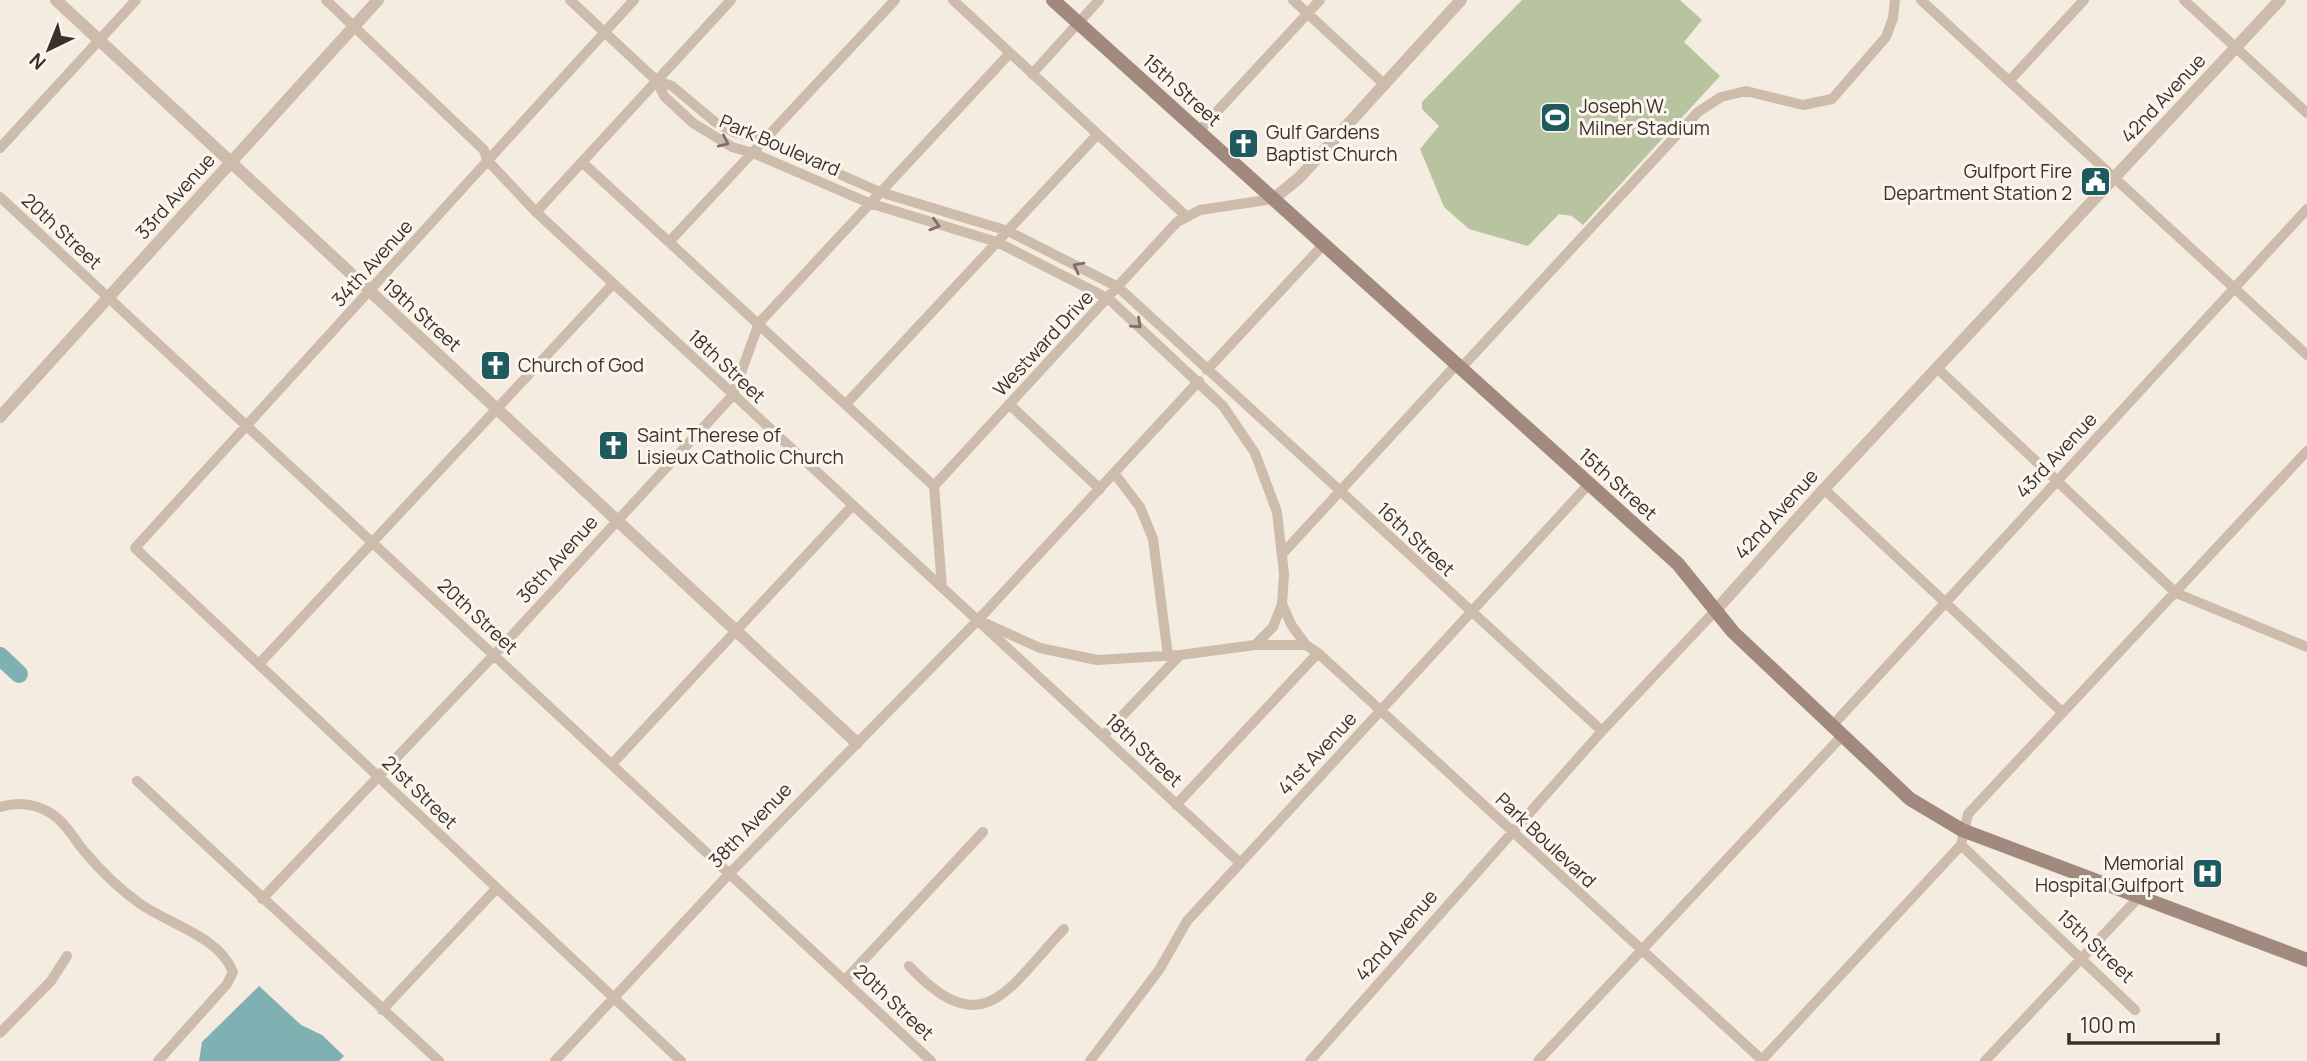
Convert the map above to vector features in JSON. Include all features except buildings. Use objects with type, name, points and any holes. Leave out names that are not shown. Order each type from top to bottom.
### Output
[{"type":"main road","name":"15th Street","points":[[1053,0],[1678,564],[1733,632],[1910,799],[1961,838]]},
{"type":"main road","points":[[1961,838],[2140,896],[2307,960]]},
{"type":"street","name":"19th Street","points":[[56,0],[857,743]]},
{"type":"street","points":[[0,148],[136,0]]},
{"type":"street","name":"18th Street","points":[[326,0],[484,149],[487,160],[536,212],[612,284],[1239,862]]},
{"type":"street","name":"33rd Avenue","points":[[0,417],[379,0]]},
{"type":"street","points":[[570,0],[657,81]]},
{"type":"street","name":"34th Avenue","points":[[135,548],[247,429],[634,0]]},
{"type":"street","points":[[536,212],[732,0]]},
{"type":"street","points":[[669,242],[895,0]]},
{"type":"street","points":[[953,0],[1186,216],[1200,210],[1273,199],[1299,178],[1461,0]]},
{"type":"street","points":[[1032,74],[1099,0]]},
{"type":"street","points":[[1293,0],[1385,85]]},
{"type":"street","points":[[1199,131],[1320,0]]},
{"type":"street","points":[[1284,552],[1699,112],[1721,97],[1746,91],[1803,105],[1832,99],[1885,37],[1893,18],[1895,0]]},
{"type":"street","points":[[1921,0],[2307,355]]},
{"type":"street","points":[[2010,80],[2084,0]]},
{"type":"street","points":[[2184,0],[2307,113]]},
{"type":"street","name":"42nd Avenue","points":[[1316,1059],[1602,732],[1824,489],[2280,0]]},
{"type":"street","points":[[733,395],[759,323],[1010,53]]},
{"type":"street","name":"Park Boulevard","points":[[657,81],[672,86],[724,128],[764,141],[880,192],[1008,231],[1118,287],[1207,370]]},
{"type":"street","name":"Park Boulevard","points":[[657,81],[664,96],[704,131],[732,147],[753,153],[869,203],[997,242],[1109,299],[1199,381],[1230,416],[1264,470],[1277,512],[1284,552],[1282,604],[1273,627],[1255,645]]},
{"type":"street","points":[[846,404],[1097,135]]},
{"type":"street","points":[[582,162],[934,486],[942,587]]},
{"type":"street","name":"20th Street","points":[[0,197],[247,429],[613,763],[931,1061]]},
{"type":"street","name":"43rd Avenue","points":[[1538,1061],[1641,952],[1837,731],[1945,601],[2307,209]]},
{"type":"street","name":"Westward Drive","points":[[934,486],[1186,216]]},
{"type":"street","points":[[1207,370],[1324,244]]},
{"type":"street","points":[[259,664],[612,284]]},
{"type":"street","points":[[1937,368],[2176,593],[2307,647]]},
{"type":"street","name":"16th Street","points":[[1207,370],[1602,732]]},
{"type":"street","points":[[1199,381],[1258,417]]},
{"type":"street","name":"38th Avenue","points":[[555,1061],[730,873],[978,621],[1199,381]]},
{"type":"street","name":"36th Avenue","points":[[262,899],[494,655],[733,395]]},
{"type":"street","points":[[1009,404],[1100,489]]},
{"type":"street","points":[[1761,1061],[1961,838],[1968,814],[2307,451]]},
{"type":"street","points":[[1114,473],[1140,507],[1153,539],[1168,656]]},
{"type":"street","name":"41st Avenue","points":[[1090,1061],[1159,970],[1187,921],[1589,484]]},
{"type":"street","points":[[1824,489],[2062,711]]},
{"type":"street","points":[[613,763],[853,505]]},
{"type":"street","name":"21st Street","points":[[135,548],[681,1061]]},
{"type":"street","name":"Park Boulevard","points":[[1282,604],[1292,626],[1306,645],[1381,709],[1761,1061]]},
{"type":"street","points":[[978,621],[1040,648],[1075,657],[1119,660],[1180,656],[1255,645],[1306,645]]},
{"type":"street","points":[[1176,805],[1318,653]]},
{"type":"street","points":[[1103,736],[1180,656]]},
{"type":"street","points":[[137,781],[439,1061]]},
{"type":"street","points":[[0,807],[23,804],[57,817],[81,848],[121,889],[158,915],[201,938],[229,962],[233,972],[227,984],[158,1061]]},
{"type":"street","points":[[845,980],[983,832]]},
{"type":"street","name":"15th Street","points":[[1961,838],[2081,960],[2136,1010]]},
{"type":"street","points":[[382,1010],[496,889]]},
{"type":"street","points":[[1985,1061],[2140,896]]},
{"type":"street","points":[[909,966],[941,997],[965,1006],[983,1004],[996,999],[1064,929]]},
{"type":"street","points":[[0,1033],[51,981],[67,957]]},
{"type":"green space","name":"Joseph W. Milner Stadium","points":[[1522,0],[1680,0],[1702,20],[1684,42],[1720,76],[1583,225],[1572,216],[1559,214],[1528,246],[1469,229],[1444,207],[1420,149],[1439,126],[1422,109],[1422,102]]},
{"type":"water","points":[[259,986],[301,1025],[322,1035],[344,1056],[339,1061],[199,1061],[202,1042]]},
{"type":"waterway","points":[[0,656],[19,674]]},
{"type":"place","name":"Joseph W. Milner Stadium","points":[[1556,117]]},
{"type":"place","name":"Gulf Gardens Baptist Church","points":[[1243,143]]},
{"type":"place","name":"Gulfport Fire Department Station 2","points":[[2095,182]]},
{"type":"place","name":"Church of God","points":[[495,365]]},
{"type":"place","name":"Saint Therese of Lisieux Catholic Church","points":[[614,446]]},
{"type":"place","name":"Memorial Hospital Gulfport","points":[[2207,874]]}]
